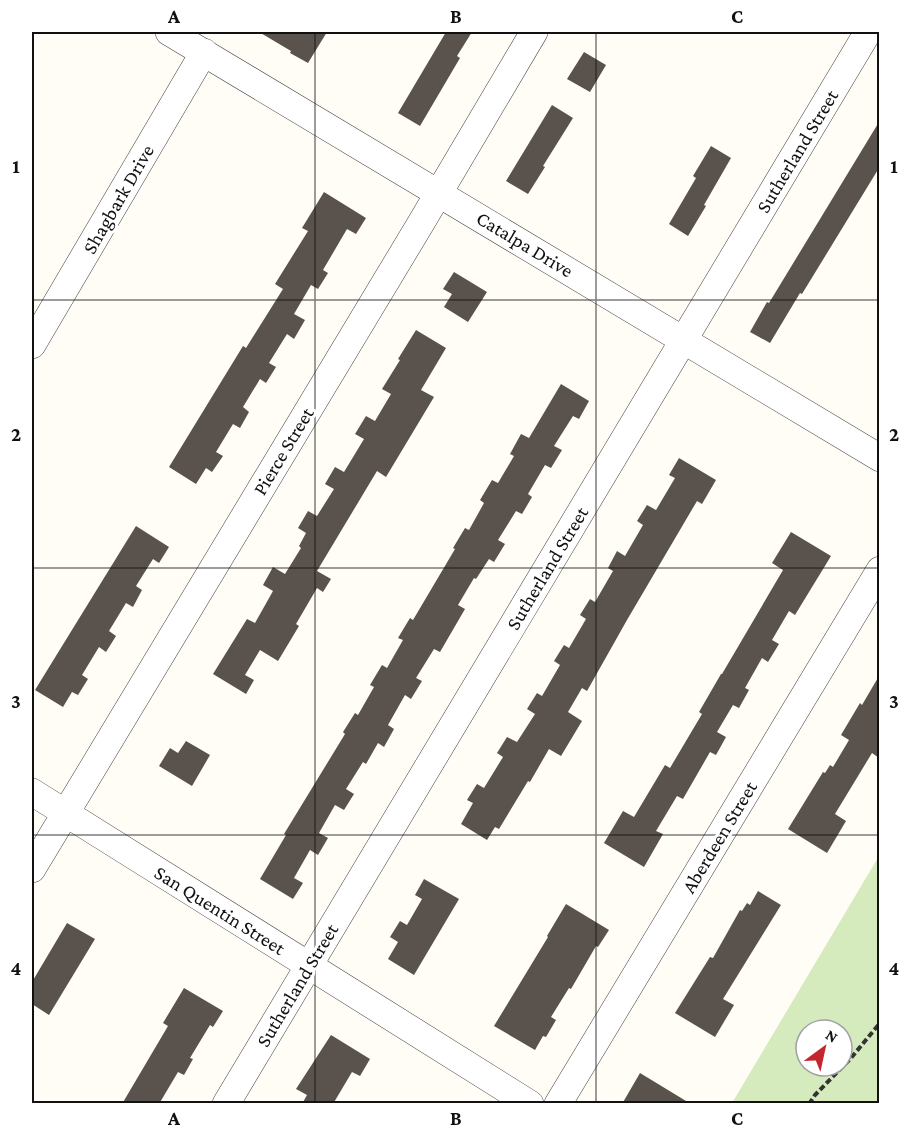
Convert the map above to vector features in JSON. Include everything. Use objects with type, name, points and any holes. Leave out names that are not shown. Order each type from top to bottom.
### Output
[{"type":"street","name":"Pierce Street","points":[[32,869],[534,32]]},
{"type":"street","name":"Sutherland Street","points":[[226,1104],[868,32]]},
{"type":"street","name":"Catalpa Drive","points":[[191,40],[879,458]]},
{"type":"street","name":"Shagbark Drive","points":[[32,345],[191,40]]},
{"type":"street","name":"Aberdeen Street","points":[[558,1104],[879,570]]},
{"type":"street","name":"San Quentin Street","points":[[32,792],[530,1104]]},
{"type":"path","points":[[809,1104],[851,1059],[879,1023]]},
{"type":"green space","points":[[879,856],[879,1103],[732,1103]]},
{"type":"building","points":[[259,32],[327,32],[308,63]]},
{"type":"building","points":[[446,32],[472,32],[457,56],[460,58],[420,126],[398,113]]},
{"type":"building","points":[[584,52],[606,65],[590,92],[567,79]]},
{"type":"building","points":[[552,105],[573,118],[528,194],[506,181]]},
{"type":"building","points":[[879,122],[879,168],[802,294],[800,293],[770,343],[750,332],[767,302],[769,303]]},
{"type":"building","points":[[711,146],[731,158],[688,236],[669,224],[696,178],[693,176]]},
{"type":"building","points":[[324,192],[366,218],[356,234],[347,229],[323,270],[328,273],[318,289],[311,285],[294,314],[305,320],[294,339],[287,334],[269,363],[276,367],[266,383],[260,379],[243,407],[249,412],[240,428],[233,424],[216,452],[223,456],[212,472],[206,468],[196,484],[169,467],[243,346],[246,348],[283,289],[275,284],[308,231],[302,228]]},
{"type":"building","points":[[454,272],[487,292],[468,322],[444,307],[452,294],[443,289]]},
{"type":"building","points":[[416,330],[446,348],[421,390],[434,397],[386,477],[377,471],[317,571],[331,579],[323,592],[317,588],[296,624],[299,626],[278,661],[260,650],[245,675],[254,680],[246,694],[213,674],[247,619],[255,623],[273,591],[263,585],[273,567],[285,574],[301,548],[299,546],[306,533],[298,528],[308,511],[317,516],[334,489],[325,484],[335,467],[344,472],[364,439],[355,434],[366,416],[375,421],[391,394],[382,389]]},
{"type":"building","points":[[561,384],[589,401],[579,419],[573,416],[554,446],[562,450],[551,468],[545,465],[528,494],[532,497],[522,514],[516,511],[498,540],[505,544],[494,562],[489,559],[476,579],[474,578],[458,605],[465,609],[440,652],[434,649],[416,678],[422,681],[411,699],[405,695],[388,725],[394,729],[384,747],[378,743],[366,764],[363,762],[346,789],[354,794],[344,810],[335,805],[319,833],[328,838],[318,855],[310,850],[294,878],[303,883],[293,899],[260,879],[286,835],[284,834],[345,734],[343,732],[355,713],[358,715],[374,687],[370,685],[382,665],[387,668],[403,640],[398,638],[410,618],[413,620],[465,528],[469,530],[484,503],[480,500],[492,480],[498,483],[514,456],[510,454],[521,434],[529,438]]},
{"type":"building","points":[[679,458],[716,480],[702,504],[697,501],[587,691],[582,688],[568,712],[582,721],[561,756],[549,749],[499,829],[495,827],[487,840],[461,824],[473,803],[467,800],[477,784],[484,788],[503,757],[497,753],[507,737],[517,742],[535,714],[527,709],[537,693],[542,696],[560,665],[554,661],[564,645],[569,648],[586,619],[580,615],[590,599],[595,602],[613,571],[608,568],[617,551],[625,556],[643,525],[637,521],[647,505],[656,510],[675,478],[669,475]]},
{"type":"building","points":[[136,526],[169,547],[159,563],[153,559],[136,586],[142,590],[133,607],[126,603],[109,631],[116,636],[106,652],[99,647],[82,675],[88,679],[78,695],[72,692],[63,707],[35,690]]},
{"type":"building","points":[[791,532],[831,556],[795,615],[789,611],[772,640],[779,644],[768,662],[762,658],[745,688],[749,690],[739,708],[733,705],[717,732],[726,737],[716,755],[710,752],[683,799],[677,796],[656,831],[663,834],[644,867],[604,843],[623,811],[634,817],[665,765],[670,768],[702,714],[699,712],[783,570],[772,563]]},
{"type":"building","points":[[879,676],[879,758],[872,753],[835,814],[846,821],[827,853],[788,829],[823,772],[825,773],[830,765],[833,767],[849,740],[841,735]]},
{"type":"building","points":[[186,741],[210,755],[192,786],[159,766],[170,748],[178,753]]},
{"type":"building","points":[[424,879],[459,899],[414,975],[388,959],[398,942],[390,937],[400,921],[407,925],[422,899],[415,895]]},
{"type":"building","points":[[758,891],[781,905],[723,999],[734,1005],[715,1037],[675,1013],[710,957],[713,958],[740,910],[742,911],[747,903],[750,905]]},
{"type":"building","points":[[566,904],[609,930],[598,947],[596,946],[571,989],[569,988],[551,1017],[556,1020],[535,1050],[494,1026]]},
{"type":"building","points":[[67,923],[95,939],[49,1015],[32,1004],[32,982]]},
{"type":"building","points":[[184,988],[223,1011],[213,1027],[210,1025],[190,1058],[193,1059],[184,1075],[178,1072],[159,1104],[122,1104],[168,1026],[163,1023]]},
{"type":"building","points":[[331,1035],[370,1059],[360,1076],[352,1072],[333,1104],[302,1104],[307,1095],[296,1089]]},
{"type":"building","points":[[640,1073],[691,1104],[622,1104]]}]
